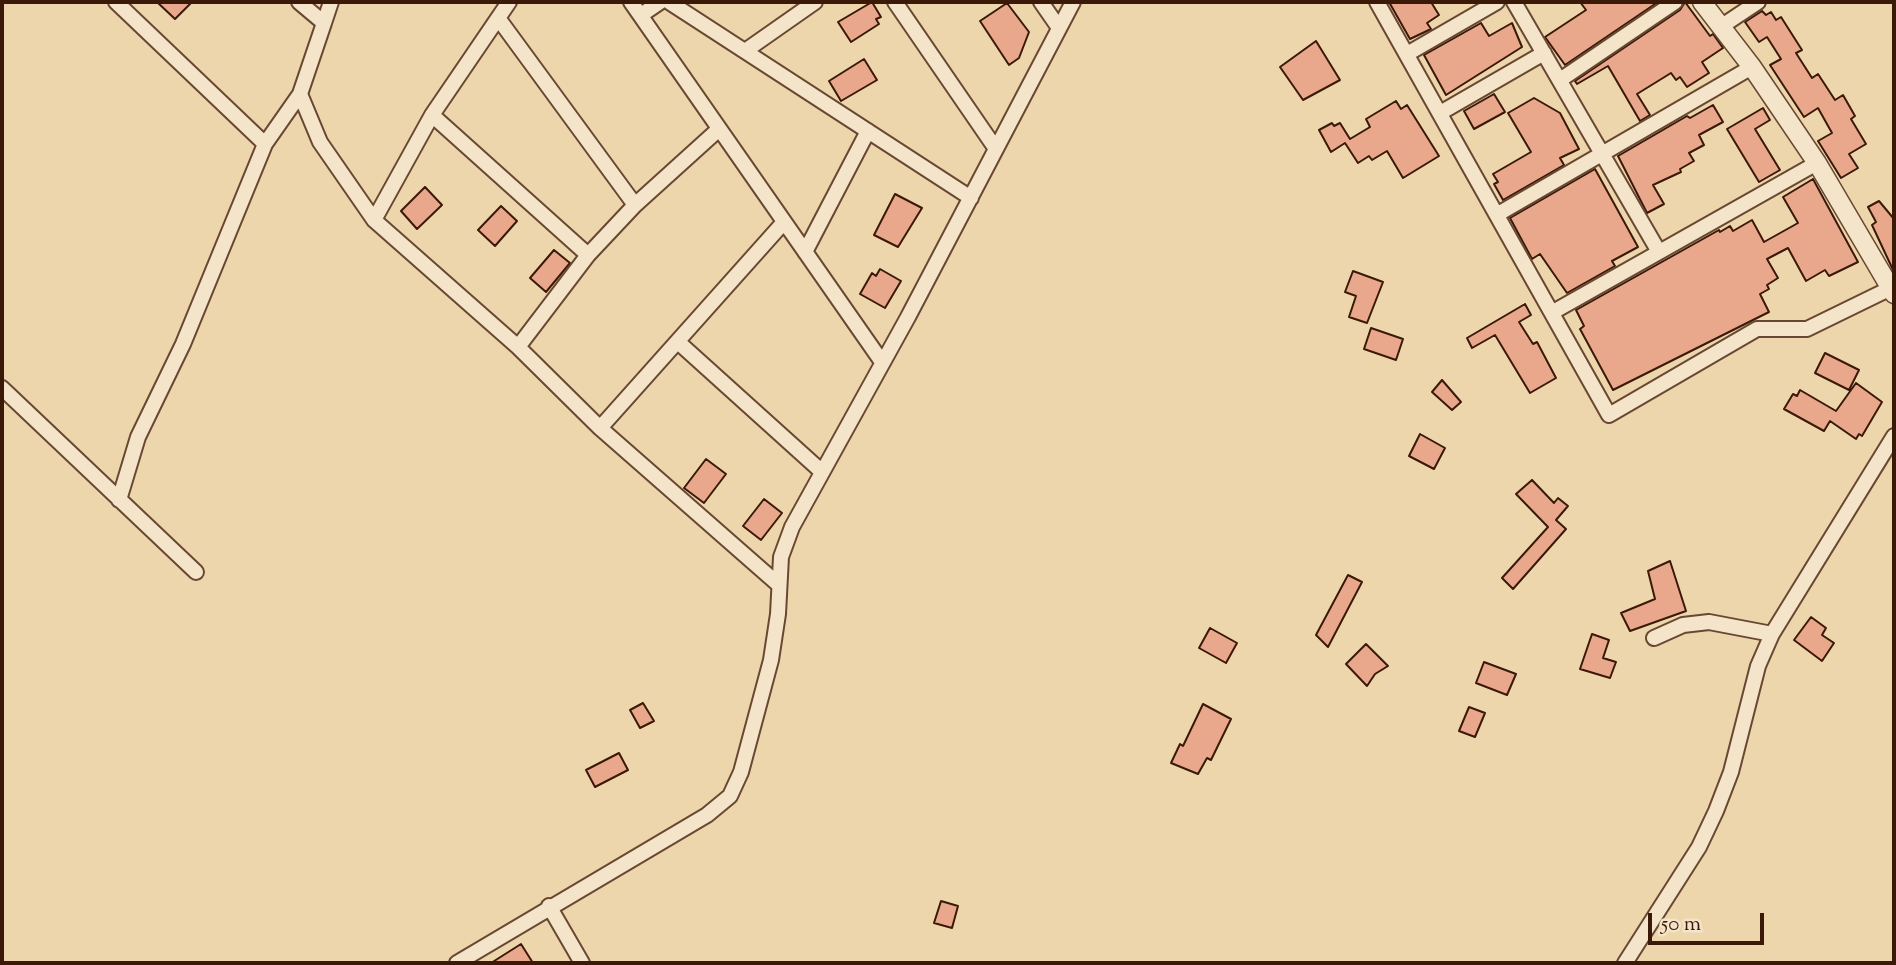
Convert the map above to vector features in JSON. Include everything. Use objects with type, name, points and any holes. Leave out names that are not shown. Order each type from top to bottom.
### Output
[{"type":"street","points":[[116,2],[265,144]]},
{"type":"street","points":[[299,2],[324,23]]},
{"type":"street","points":[[120,500],[138,437],[183,344],[265,144],[300,94],[331,2]]},
{"type":"street","points":[[374,220],[432,115],[509,2]]},
{"type":"street","points":[[631,2],[882,362]]},
{"type":"street","points":[[641,15],[660,2]]},
{"type":"street","points":[[669,2],[971,198]]},
{"type":"street","points":[[746,51],[815,2]]},
{"type":"street","points":[[895,2],[996,149]]},
{"type":"street","points":[[1041,2],[1059,28]]},
{"type":"street","points":[[457,963],[549,906],[707,816],[730,796],[741,772],[771,660],[778,622],[781,557],[787,538],[971,198],[1073,2]]},
{"type":"street","points":[[1377,2],[1609,415],[1758,329],[1807,329],[1893,291],[1817,163],[1752,67],[1702,2]]},
{"type":"street","points":[[1407,54],[1497,2]]},
{"type":"street","points":[[1514,2],[1659,252]]},
{"type":"street","points":[[1560,80],[1675,2]]},
{"type":"street","points":[[1722,26],[1758,2]]},
{"type":"street","points":[[498,18],[635,205]]},
{"type":"street","points":[[1440,113],[1544,53]]},
{"type":"street","points":[[1498,214],[1752,67]]},
{"type":"street","points":[[300,94],[320,142],[374,220],[518,347],[600,428],[779,585]]},
{"type":"street","points":[[432,115],[588,255]]},
{"type":"street","points":[[518,347],[588,255],[635,205],[719,129]]},
{"type":"street","points":[[805,252],[868,131]]},
{"type":"street","points":[[1553,312],[1817,163]]},
{"type":"street","points":[[600,428],[784,222]]},
{"type":"street","points":[[678,342],[821,471]]},
{"type":"street","points":[[2,388],[196,572]]},
{"type":"street","points":[[1625,963],[1699,847],[1716,811],[1731,772],[1758,666],[1772,634],[1894,436]]},
{"type":"street","points":[[1654,638],[1683,625],[1709,622],[1772,634]]},
{"type":"street","points":[[549,906],[582,963]]},
{"type":"building","points":[[157,2],[192,2],[175,19]]},
{"type":"building","points":[[872,2],[881,17],[876,19],[879,24],[851,42],[838,22]]},
{"type":"building","points":[[1389,2],[1431,2],[1439,15],[1427,23],[1431,29],[1410,39]]},
{"type":"building","points":[[1580,2],[1658,2],[1565,65],[1545,37],[1586,10]]},
{"type":"building","points":[[1685,2],[1710,36],[1713,34],[1723,48],[1702,62],[1709,73],[1687,87],[1680,77],[1676,80],[1671,73],[1637,94],[1650,115],[1640,121],[1608,66],[1577,84],[1575,81],[1680,10]]},
{"type":"building","points":[[1007,3],[1029,32],[1019,58],[1009,65],[980,21]]},
{"type":"building","points":[[1762,11],[1766,15],[1771,12],[1776,20],[1781,17],[1802,50],[1796,53],[1812,78],[1818,74],[1835,100],[1843,95],[1855,116],[1851,119],[1866,144],[1849,154],[1858,168],[1841,178],[1818,141],[1832,133],[1818,108],[1804,117],[1770,65],[1781,59],[1767,37],[1759,42],[1745,22]]},
{"type":"building","points":[[1481,23],[1489,36],[1512,23],[1522,47],[1446,95],[1424,55]]},
{"type":"building","points":[[1316,41],[1340,80],[1303,100],[1280,67]]},
{"type":"building","points":[[864,59],[877,80],[841,101],[829,81]]},
{"type":"building","points":[[1494,94],[1505,112],[1474,129],[1464,111]]},
{"type":"building","points":[[1534,98],[1560,113],[1579,149],[1560,158],[1564,165],[1503,200],[1494,184],[1498,182],[1493,174],[1531,152],[1508,113]]},
{"type":"building","points":[[1396,101],[1401,109],[1407,105],[1439,156],[1403,178],[1387,151],[1372,160],[1369,156],[1358,163],[1345,143],[1331,152],[1319,130],[1332,123],[1334,126],[1340,123],[1350,139],[1370,127],[1366,119]]},
{"type":"building","points":[[1713,105],[1723,122],[1699,135],[1704,145],[1689,153],[1694,161],[1680,169],[1681,172],[1653,185],[1664,204],[1647,213],[1618,156],[1687,116],[1690,118]]},
{"type":"building","points":[[1763,108],[1770,120],[1755,129],[1780,170],[1759,182],[1727,129]]},
{"type":"building","points":[[1595,169],[1638,247],[1612,261],[1615,266],[1567,293],[1540,254],[1532,259],[1510,218]]},
{"type":"building","points":[[1813,179],[1858,262],[1829,276],[1825,270],[1806,281],[1788,248],[1767,259],[1778,278],[1767,285],[1769,289],[1760,294],[1769,312],[1613,390],[1580,329],[1584,326],[1576,310],[1730,226],[1733,231],[1752,220],[1764,242],[1798,223],[1783,197]]},
{"type":"building","points":[[425,187],[442,205],[417,229],[401,211]]},
{"type":"building","points":[[895,194],[922,208],[898,247],[874,235]]},
{"type":"building","points":[[1879,201],[1894,219],[1894,272],[1872,225],[1876,222],[1868,207]]},
{"type":"building","points":[[501,206],[517,221],[495,246],[478,230]]},
{"type":"building","points":[[554,250],[570,263],[546,292],[530,278]]},
{"type":"building","points":[[880,269],[901,281],[885,308],[860,294],[872,273],[876,276]]},
{"type":"building","points":[[1353,271],[1383,282],[1367,323],[1349,317],[1356,296],[1345,292]]},
{"type":"building","points":[[1525,304],[1531,315],[1519,322],[1533,344],[1537,342],[1556,378],[1530,393],[1495,335],[1472,348],[1467,338]]},
{"type":"building","points":[[1371,328],[1403,339],[1396,360],[1364,349]]},
{"type":"building","points":[[1825,353],[1859,370],[1849,390],[1815,373]]},
{"type":"building","points":[[1442,380],[1461,402],[1452,410],[1432,392]]},
{"type":"building","points":[[1856,383],[1882,402],[1862,436],[1859,434],[1856,439],[1830,421],[1824,431],[1784,409],[1793,394],[1797,396],[1800,390],[1836,411]]},
{"type":"building","points":[[1420,434],[1445,448],[1434,469],[1409,456]]},
{"type":"building","points":[[706,459],[726,474],[704,503],[684,488]]},
{"type":"building","points":[[1532,480],[1554,503],[1558,498],[1568,506],[1556,520],[1566,529],[1513,589],[1502,578],[1548,527],[1516,494]]},
{"type":"building","points":[[764,499],[782,513],[761,540],[743,526]]},
{"type":"building","points":[[1670,561],[1686,611],[1630,631],[1621,613],[1655,599],[1648,571]]},
{"type":"building","points":[[1348,575],[1362,582],[1328,647],[1316,635]]},
{"type":"building","points":[[1811,617],[1826,628],[1822,635],[1834,643],[1822,661],[1794,640]]},
{"type":"building","points":[[1210,628],[1237,643],[1226,663],[1199,648]]},
{"type":"building","points":[[1592,634],[1609,640],[1603,658],[1616,662],[1610,678],[1580,669]]},
{"type":"building","points":[[1366,644],[1388,666],[1375,674],[1367,686],[1346,664]]},
{"type":"building","points":[[1484,662],[1516,674],[1507,695],[1476,683]]},
{"type":"building","points":[[643,703],[654,721],[640,728],[630,710]]},
{"type":"building","points":[[1203,704],[1231,719],[1211,760],[1207,758],[1198,774],[1171,763],[1180,744],[1183,746]]},
{"type":"building","points":[[1469,707],[1485,713],[1475,737],[1459,731]]},
{"type":"building","points":[[619,753],[628,770],[595,787],[586,770]]},
{"type":"building","points":[[941,901],[958,906],[952,928],[934,923]]},
{"type":"building","points":[[521,944],[533,963],[491,963]]}]
